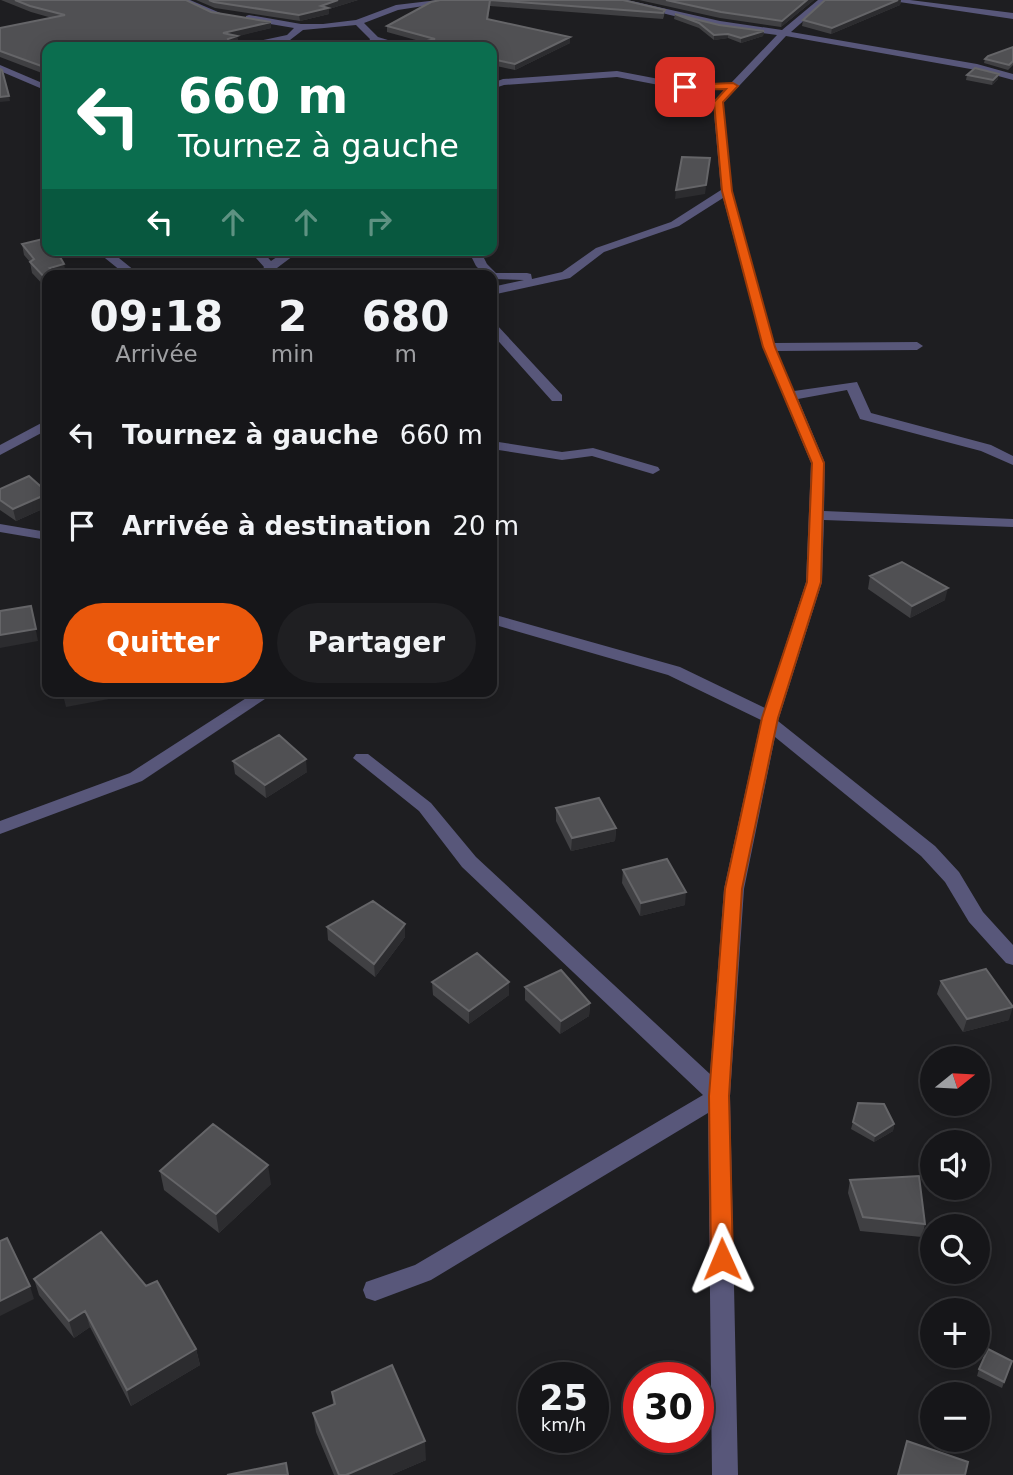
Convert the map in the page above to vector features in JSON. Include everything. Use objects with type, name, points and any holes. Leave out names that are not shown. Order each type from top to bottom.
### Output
[{"type":"street","points":[[183,0],[212,13],[301,27],[358,22],[382,11],[458,0]]},
{"type":"street","points":[[612,0],[672,11],[719,24],[784,33],[1013,77]]},
{"type":"street","points":[[725,1475],[719,1096],[734,889],[770,720],[814,582],[818,463],[769,347],[729,197],[719,102],[784,33],[823,0]]},
{"type":"street","points":[[890,0],[1013,16]]},
{"type":"street","points":[[358,22],[372,42]]},
{"type":"street","points":[[276,42],[293,40],[301,27]]},
{"type":"street","points":[[0,68],[42,86]]},
{"type":"street","points":[[497,84],[617,74],[685,87],[733,86]]},
{"type":"street","points":[[497,79],[526,91]]},
{"type":"street","points":[[497,290],[566,275],[600,250],[675,224],[700,208],[729,197]]},
{"type":"street","points":[[109,256],[127,270]]},
{"type":"street","points":[[273,270],[288,256]]},
{"type":"street","points":[[497,276],[566,275]]},
{"type":"street","points":[[497,332],[557,398]]},
{"type":"street","points":[[769,347],[917,346]]},
{"type":"street","points":[[790,396],[852,385],[865,416],[986,448],[1013,461]]},
{"type":"street","points":[[0,451],[42,427]]},
{"type":"street","points":[[497,446],[562,456],[593,452],[653,470]]},
{"type":"street","points":[[816,515],[1013,523]]},
{"type":"street","points":[[0,528],[42,535]]},
{"type":"street","points":[[497,621],[674,671],[770,720],[928,852],[952,877],[976,917],[1013,958]]},
{"type":"street","points":[[0,828],[136,777],[260,697]]},
{"type":"street","points":[[362,758],[425,807],[469,862],[719,1096]]},
{"type":"street","points":[[375,1290],[423,1273],[719,1096]]},
{"type":"building","points":[[15,0],[186,0],[211,12],[271,22],[223,33],[237,36],[228,39],[230,42],[42,42],[42,66],[0,51],[0,28],[65,15]]},
{"type":"building","points":[[209,0],[338,0],[321,6],[328,8],[299,15]]},
{"type":"building","points":[[490,0],[487,19],[570,37],[515,64],[497,60],[497,42],[423,42],[435,39],[387,26],[431,2]]},
{"type":"building","points":[[490,0],[623,0],[665,10],[663,13]]},
{"type":"building","points":[[666,0],[807,0],[782,21]]},
{"type":"building","points":[[825,0],[898,0],[832,28],[803,20]]},
{"type":"building","points":[[675,14],[719,25],[764,31],[741,38],[728,34],[714,35],[699,23]]},
{"type":"building","points":[[1013,47],[1013,61],[1009,65],[985,59],[988,56]]},
{"type":"building","points":[[975,68],[999,74],[993,80],[967,75]]},
{"type":"building","points":[[0,69],[2,70],[9,96],[0,97]]},
{"type":"building","points":[[682,157],[710,158],[706,185],[676,190]]},
{"type":"building","points":[[42,239],[42,256],[59,256],[64,264],[50,268],[53,270],[42,270],[42,275],[30,262],[34,259],[22,244]]},
{"type":"building","points":[[29,476],[42,488],[42,496],[13,509],[0,500],[0,489]]},
{"type":"building","points":[[902,562],[948,588],[912,606],[870,576]]},
{"type":"building","points":[[31,606],[36,629],[0,635],[0,611]]},
{"type":"building","points":[[279,735],[306,759],[265,785],[233,761]]},
{"type":"building","points":[[599,798],[616,828],[572,838],[556,808]]},
{"type":"building","points":[[667,859],[686,892],[641,903],[623,870]]},
{"type":"building","points":[[373,901],[405,924],[374,964],[327,927]]},
{"type":"building","points":[[477,953],[509,982],[469,1011],[432,982]]},
{"type":"building","points":[[986,969],[1013,1007],[967,1019],[941,981]]},
{"type":"building","points":[[561,970],[590,1003],[561,1021],[525,987]]},
{"type":"building","points":[[858,1103],[884,1104],[894,1124],[875,1136],[853,1122]]},
{"type":"building","points":[[213,1124],[268,1165],[216,1214],[160,1171]]},
{"type":"building","points":[[919,1176],[924,1214],[920,1214],[920,1223],[863,1217],[850,1180]]},
{"type":"building","points":[[101,1232],[146,1286],[157,1281],[196,1349],[127,1390],[85,1311],[69,1321],[34,1279]]},
{"type":"building","points":[[7,1238],[30,1286],[0,1301],[0,1241]]},
{"type":"building","points":[[990,1350],[1012,1361],[1004,1382],[979,1369],[990,1368]]},
{"type":"building","points":[[392,1365],[425,1441],[346,1475],[339,1475],[313,1413],[335,1404],[332,1392]]},
{"type":"building","points":[[907,1441],[920,1445],[920,1452],[939,1452],[968,1462],[965,1475],[898,1475]]},
{"type":"building","points":[[286,1463],[288,1475],[227,1475]]},
{"type":"route","points":[[685,87],[733,86],[719,102],[727,191],[769,347],[818,463],[814,582],[770,718],[734,889],[719,1096],[722,1259]]}]
